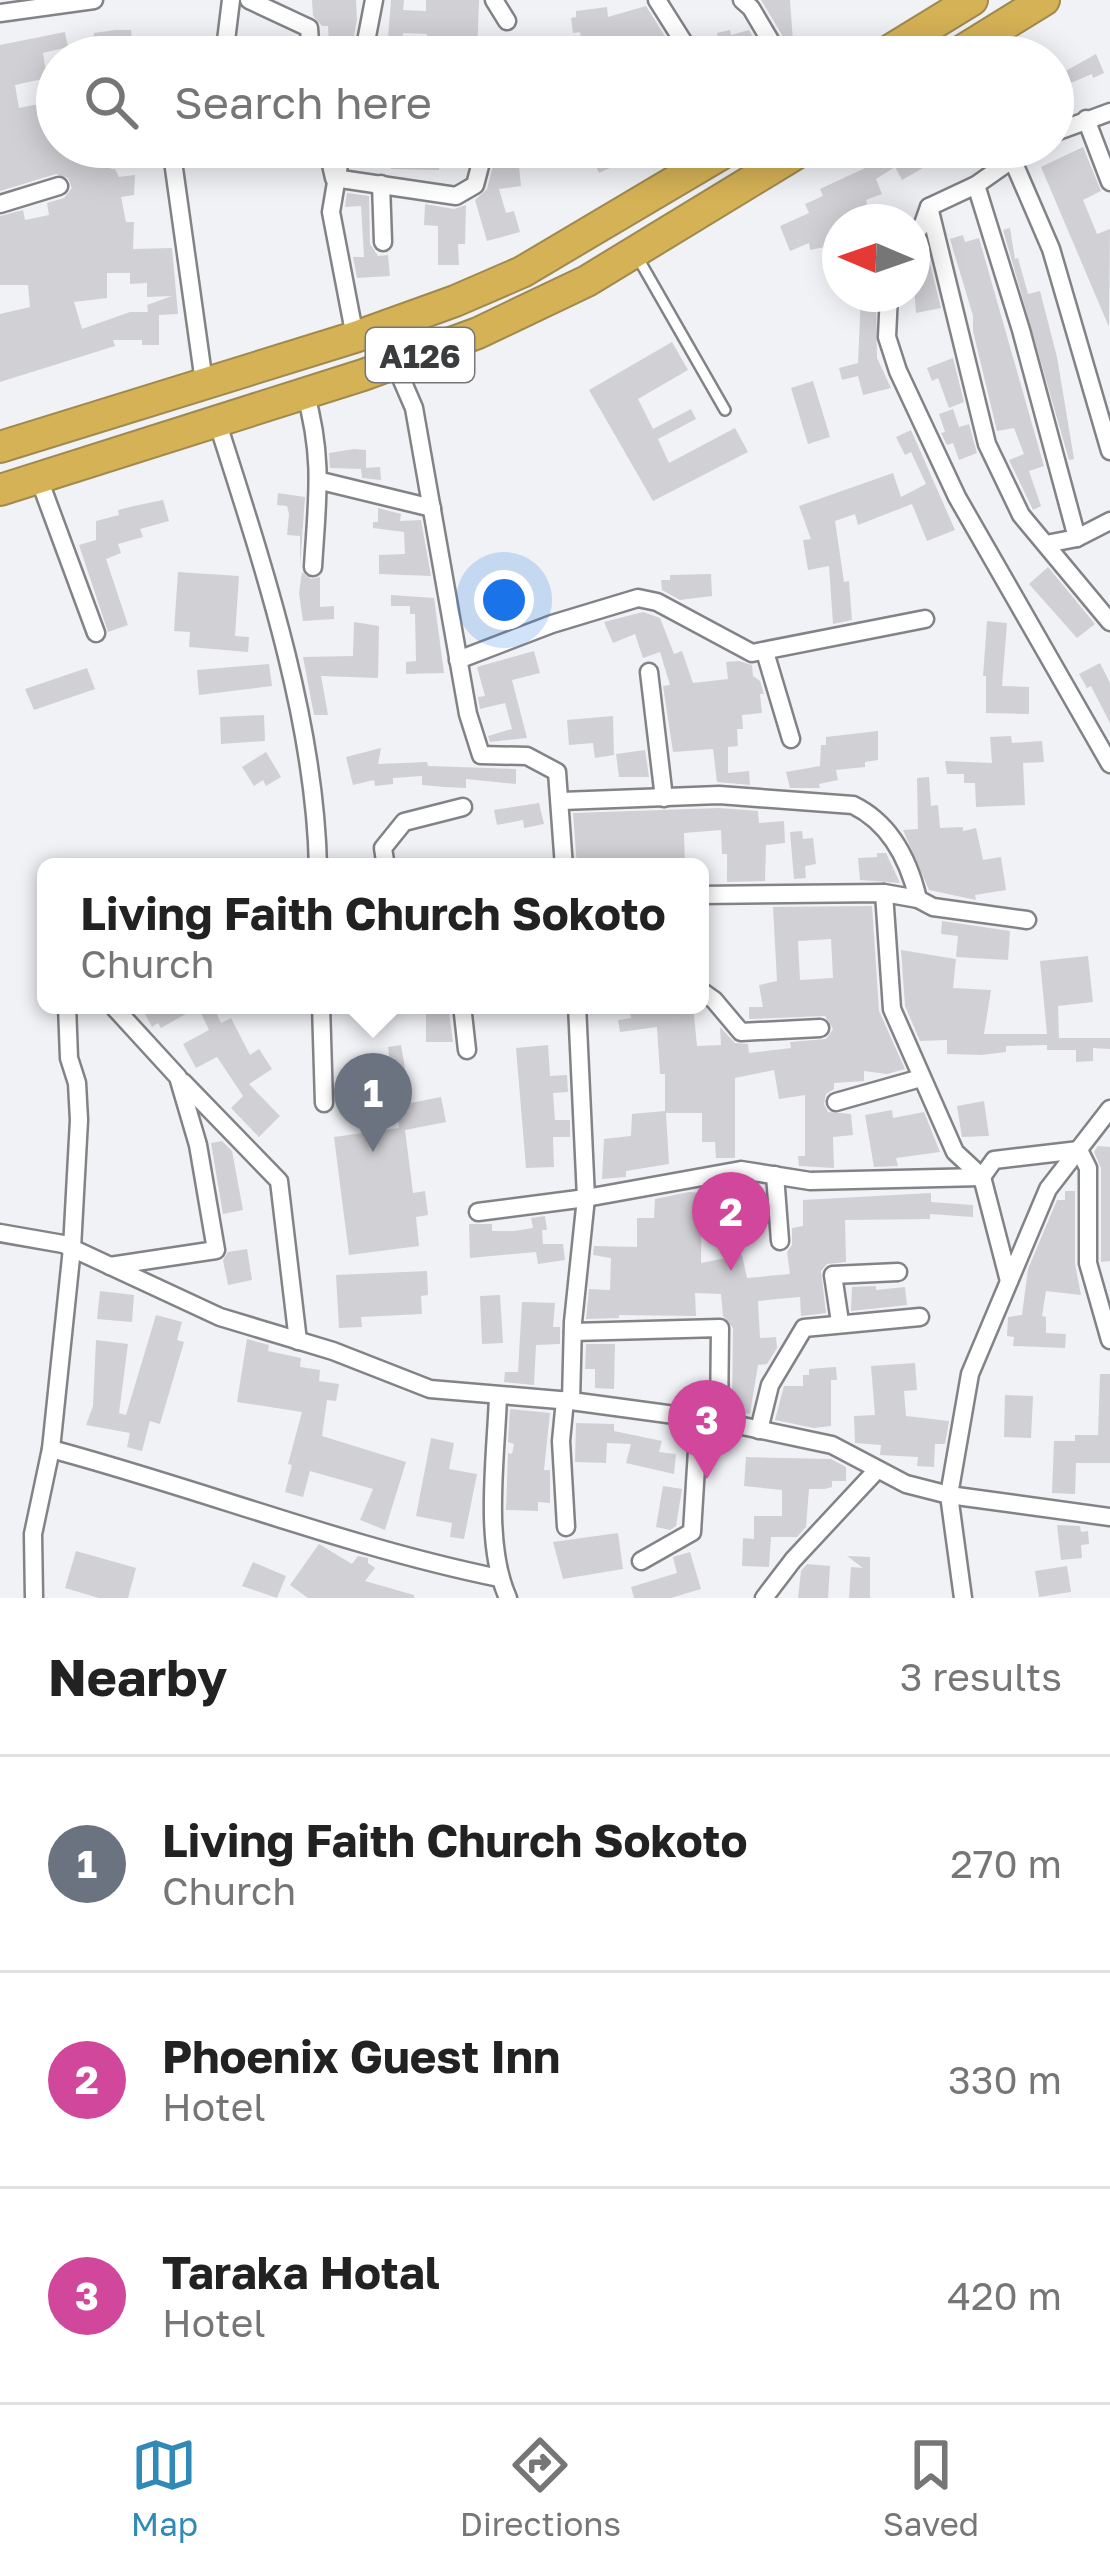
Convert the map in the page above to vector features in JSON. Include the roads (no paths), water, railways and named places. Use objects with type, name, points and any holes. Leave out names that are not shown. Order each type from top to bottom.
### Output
[{"type":"highway","points":[[986,36],[1044,0]]},
{"type":"highway","points":[[909,36],[953,5]]},
{"type":"highway","name":"A126","points":[[0,447],[355,337],[522,272],[698,168]]},
{"type":"highway","name":"A126","points":[[0,490],[395,364],[529,310],[635,253],[773,168]]},
{"type":"street","points":[[227,36],[231,0]]},
{"type":"street","points":[[249,0],[309,28],[310,36]]},
{"type":"street","points":[[367,36],[374,0]]},
{"type":"street","points":[[494,0],[507,21]]},
{"type":"street","points":[[657,0],[680,36]]},
{"type":"street","points":[[742,0],[768,36]]},
{"type":"street","points":[[0,13],[86,1]]},
{"type":"street","points":[[1074,124],[1110,112]]},
{"type":"street","points":[[1086,119],[1110,182]]},
{"type":"street","points":[[174,168],[204,382]]},
{"type":"street","points":[[332,168],[334,178]]},
{"type":"street","points":[[337,168],[331,212],[355,337]]},
{"type":"street","points":[[334,178],[456,196],[475,184],[479,168]]},
{"type":"street","points":[[930,207],[976,185],[994,168]]},
{"type":"street","points":[[1017,168],[1051,249],[1110,451]]},
{"type":"street","points":[[381,184],[383,242]]},
{"type":"street","points":[[976,185],[1077,538]]},
{"type":"street","points":[[0,204],[59,186]]},
{"type":"street","points":[[930,211],[987,444],[1021,515],[1110,622]]},
{"type":"street","points":[[888,312],[887,337],[898,371],[957,496],[1110,764]]},
{"type":"street","points":[[395,364],[414,408],[458,661],[481,755],[527,756],[557,772],[564,858]]},
{"type":"street","points":[[1089,372],[1110,391]]},
{"type":"street","points":[[305,392],[317,435],[321,481],[313,567]]},
{"type":"street","points":[[217,422],[267,579],[317,804],[318,858]]},
{"type":"street","points":[[39,478],[97,633]]},
{"type":"street","points":[[321,481],[432,508]]},
{"type":"street","points":[[1046,544],[1077,538],[1110,521]]},
{"type":"street","points":[[458,661],[552,624],[638,598],[657,602],[740,650],[765,652],[925,620]]},
{"type":"street","points":[[765,652],[790,739]]},
{"type":"street","points":[[649,672],[664,798]]},
{"type":"street","points":[[562,801],[718,795],[853,805],[870,814],[910,862],[918,899]]},
{"type":"street","points":[[385,858],[383,848],[404,822],[463,807]]},
{"type":"street","points":[[884,893],[892,1010],[955,1151],[982,1177],[1009,1282]]},
{"type":"street","points":[[709,895],[884,893],[933,907],[1027,920]]},
{"type":"street","points":[[709,996],[741,1031],[820,1028]]},
{"type":"street","points":[[34,1598],[33,1534],[51,1449],[72,1248],[79,1120],[67,1014]]},
{"type":"street","points":[[120,1014],[279,1180],[298,1341]]},
{"type":"street","points":[[321,1014],[323,1102]]},
{"type":"street","points":[[463,1014],[467,1050]]},
{"type":"street","points":[[566,1527],[562,1442],[586,1198],[577,1014]]},
{"type":"street","points":[[110,1266],[216,1250],[198,1145],[178,1077]]},
{"type":"street","points":[[836,1102],[921,1078]]},
{"type":"street","points":[[963,1598],[949,1496],[970,1374],[1048,1189],[1107,1118]]},
{"type":"street","points":[[982,1177],[994,1160],[1079,1150]]},
{"type":"street","points":[[1079,1150],[1088,1168],[1088,1262],[1110,1340]]},
{"type":"street","points":[[478,1212],[741,1170],[809,1181],[982,1177]]},
{"type":"street","points":[[775,1174],[780,1241]]},
{"type":"street","points":[[0,1233],[72,1248],[220,1317],[430,1389],[719,1421],[832,1445],[876,1471],[949,1496],[1110,1517]]},
{"type":"street","points":[[840,1322],[833,1275],[898,1272]]},
{"type":"street","points":[[759,1430],[770,1385],[804,1328],[920,1317]]},
{"type":"street","points":[[573,1332],[720,1328],[719,1421]]},
{"type":"street","points":[[498,1396],[499,1578],[508,1598]]},
{"type":"street","points":[[640,1561],[692,1532],[699,1418]]},
{"type":"street","points":[[51,1449],[120,1466],[297,1526],[499,1578]]},
{"type":"street","points":[[764,1598],[876,1471]]},
{"type":"lane","points":[[635,253],[724,410]]},
{"type":"place","name":"Living Faith Church Sokoto","points":[[373,1152]]},
{"type":"place","name":"Phoenix Guest Inn","points":[[731,1271]]},
{"type":"place","name":"Taraka Hotal","points":[[707,1479]]}]
